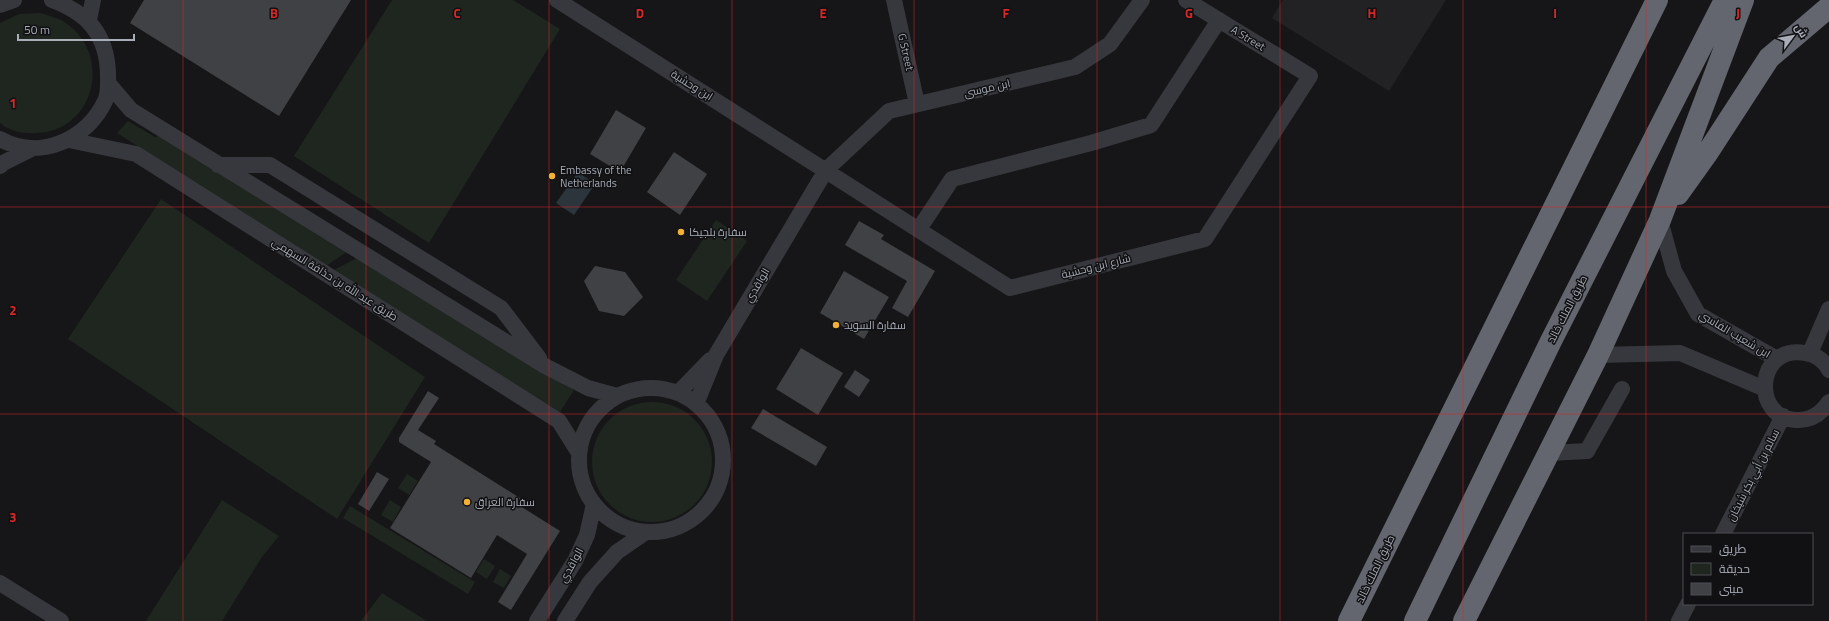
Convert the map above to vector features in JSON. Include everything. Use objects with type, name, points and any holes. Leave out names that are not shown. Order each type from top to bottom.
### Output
[{"type":"highway","name":"طريق الملك خالد","points":[[1349,621],[1657,0]]},
{"type":"highway","name":"طريق الملك خالد","points":[[1415,621],[1551,341],[1725,0]]},
{"type":"highway","points":[[1464,621],[1598,354],[1660,220],[1743,0]]},
{"type":"highway","points":[[1660,220],[1708,152],[1770,58],[1829,7]]},
{"type":"street","points":[[0,5],[14,0]]},
{"type":"street","points":[[0,139],[8,144],[33,148],[51,146],[69,140],[85,128],[98,113],[106,100],[108,83],[108,57],[102,40],[89,20],[68,6],[52,0]]},
{"type":"street","points":[[89,20],[93,0]]},
{"type":"street","name":"ابن وحشية","points":[[557,0],[826,170]]},
{"type":"street","name":"G Street","points":[[894,0],[917,104]]},
{"type":"street","name":"ابن موسى","points":[[826,170],[889,111],[1075,67],[1110,44],[1142,0]]},
{"type":"street","name":"A Street","points":[[1186,0],[1310,76]]},
{"type":"street","points":[[919,229],[952,179],[1091,143],[1151,124],[1219,20]]},
{"type":"street","name":"شارع ابن وحشية","points":[[826,170],[1010,288],[1205,239],[1310,76]]},
{"type":"street","points":[[108,83],[131,110],[218,165],[545,366],[588,388],[617,396]]},
{"type":"street","name":"طريق عبد الله بن حذافة السهمي","points":[[69,140],[136,154],[559,422],[579,453]]},
{"type":"street","points":[[0,166],[33,148]]},
{"type":"street","points":[[218,165],[270,166],[277,170],[501,308],[545,366]]},
{"type":"street","name":"الواقدي","points":[[696,404],[716,355],[826,170]]},
{"type":"street","name":"ابن شعيب الفاسي","points":[[1660,220],[1674,271],[1698,314],[1777,359]]},
{"type":"street","points":[[1810,353],[1829,309]]},
{"type":"street","points":[[1829,370],[1820,359],[1810,353],[1798,351],[1787,353],[1777,359],[1770,367],[1765,378],[1764,389],[1767,400],[1774,410],[1783,416],[1794,420],[1805,420],[1815,416],[1824,409],[1829,402]]},
{"type":"street","points":[[1598,354],[1680,353],[1764,389]]},
{"type":"street","points":[[678,393],[716,355]]},
{"type":"street","points":[[658,388],[678,393],[696,404],[712,420],[721,442],[723,464],[719,486],[707,506],[690,521],[669,530],[646,532],[631,529],[617,523],[605,515],[594,504],[582,480],[579,453],[585,430],[598,411],[617,396],[636,389],[658,388]]},
{"type":"street","points":[[1549,452],[1586,451],[1622,389]]},
{"type":"street","name":"سالم بن أبي بكر شيخان","points":[[1724,533],[1783,416]]},
{"type":"street","name":"الواقدي","points":[[537,621],[575,561],[587,535],[594,504]]},
{"type":"street","points":[[565,621],[590,582],[617,552],[646,532]]},
{"type":"street","points":[[0,583],[61,621]]},
{"type":"street","points":[[1679,621],[1687,605]]},
{"type":"shaded area","points":[[1283,0],[1446,0],[1389,91],[1272,18]]},
{"type":"shaded area","points":[[578,172],[595,184],[574,215],[556,203]]},
{"type":"green space","points":[[392,0],[513,0],[560,29],[429,243],[294,156]]},
{"type":"green space","points":[[40,13],[61,20],[77,33],[88,49],[92,68],[91,86],[85,104],[74,118],[58,128],[37,133],[22,133],[0,123],[0,23],[19,14]]},
{"type":"green space","points":[[128,121],[155,137],[163,135],[348,251],[326,266],[117,133]]},
{"type":"green space","points":[[161,199],[425,377],[337,519],[68,339]]},
{"type":"green space","points":[[716,220],[747,241],[707,301],[676,280]]},
{"type":"green space","points":[[359,257],[574,390],[560,412],[332,271]]},
{"type":"green space","points":[[652,402],[675,406],[694,420],[708,439],[712,462],[708,485],[694,504],[675,518],[652,522],[629,518],[610,504],[596,485],[592,462],[596,439],[610,420],[629,406]]},
{"type":"green space","points":[[407,474],[418,481],[409,495],[398,488]]},
{"type":"green space","points":[[222,500],[279,536],[262,557],[222,621],[146,621]]},
{"type":"green space","points":[[390,500],[401,507],[393,522],[381,515]]},
{"type":"green space","points":[[350,506],[475,582],[468,594],[343,518]]},
{"type":"green space","points":[[484,559],[495,566],[487,579],[476,572]]},
{"type":"green space","points":[[500,569],[511,576],[504,588],[493,582]]},
{"type":"green space","points":[[382,593],[427,621],[361,621]]},
{"type":"building","points":[[144,0],[351,0],[279,116],[130,23]]},
{"type":"building","points":[[616,110],[646,128],[620,172],[590,154]]},
{"type":"building","points":[[674,152],[707,174],[680,215],[647,192]]},
{"type":"building","points":[[859,221],[884,235],[881,239],[935,271],[908,317],[892,308],[907,281],[845,245]]},
{"type":"building","points":[[595,266],[625,272],[643,297],[624,316],[599,311],[584,281]]},
{"type":"building","points":[[844,271],[889,297],[864,339],[820,313]]},
{"type":"building","points":[[801,348],[843,373],[818,415],[776,389]]},
{"type":"building","points":[[855,370],[870,380],[859,397],[844,387]]},
{"type":"building","points":[[428,391],[439,398],[418,430],[436,441],[434,444],[520,498],[517,504],[560,531],[511,610],[498,602],[527,554],[497,535],[471,578],[390,528],[431,462],[399,442],[399,438]]},
{"type":"building","points":[[763,409],[827,447],[816,466],[751,428]]},
{"type":"building","points":[[377,472],[389,479],[369,511],[358,504]]},
{"type":"place","name":"Embassy of the Netherlands","points":[[552,176]]},
{"type":"place","name":"سفارة بلجيكا","points":[[681,232]]},
{"type":"place","name":"سفارة السويد","points":[[836,325]]},
{"type":"place","name":"سفارة العراق","points":[[467,502]]}]
